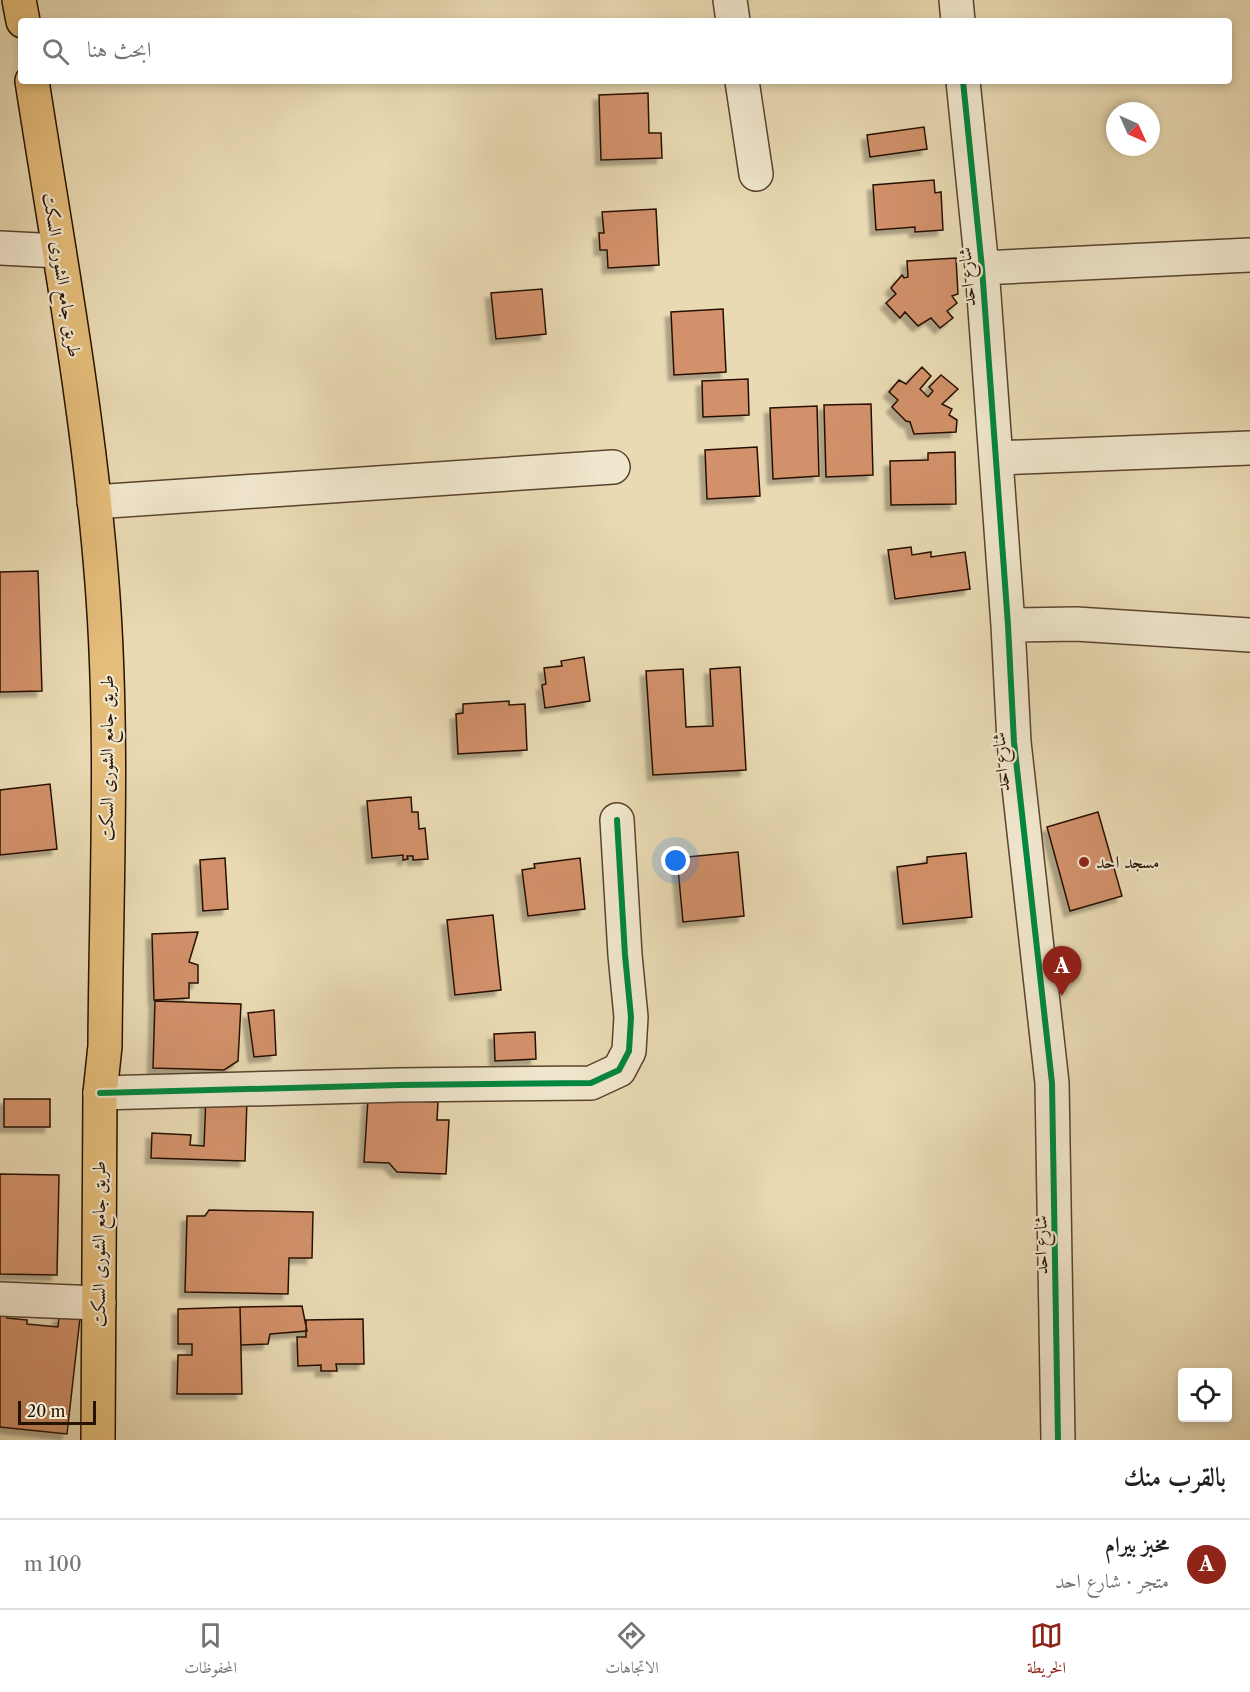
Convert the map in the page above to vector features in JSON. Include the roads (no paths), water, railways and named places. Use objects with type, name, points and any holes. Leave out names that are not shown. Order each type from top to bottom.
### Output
[{"type":"main road","points":[[20,0],[23,18]]},
{"type":"main road","name":"طريق جامع الشورى السكت","points":[[32,84],[86,429],[102,582],[109,690],[105,1046],[100,1093],[98,1440]]},
{"type":"street","points":[[730,0],[733,18]]},
{"type":"street","points":[[956,0],[958,18]]},
{"type":"street","points":[[742,84],[756,174]]},
{"type":"street","name":"شارع احد","points":[[963,84],[982,268],[1008,624],[1014,742],[1052,1083],[1058,1440]]},
{"type":"street","points":[[0,248],[59,251]]},
{"type":"street","points":[[982,268],[1250,255]]},
{"type":"street","points":[[996,458],[1250,448]]},
{"type":"street","points":[[94,502],[613,467]]},
{"type":"street","points":[[1008,624],[1076,624],[1250,634]]},
{"type":"street","points":[[100,1093],[399,1085],[591,1083],[619,1070],[629,1051],[631,1017],[617,820]]},
{"type":"street","points":[[0,1299],[99,1303]]},
{"type":"place","name":"مسجد احد","points":[[1084,862]]},
{"type":"place","name":"مخبز بيرام","points":[[1062,996]]}]
